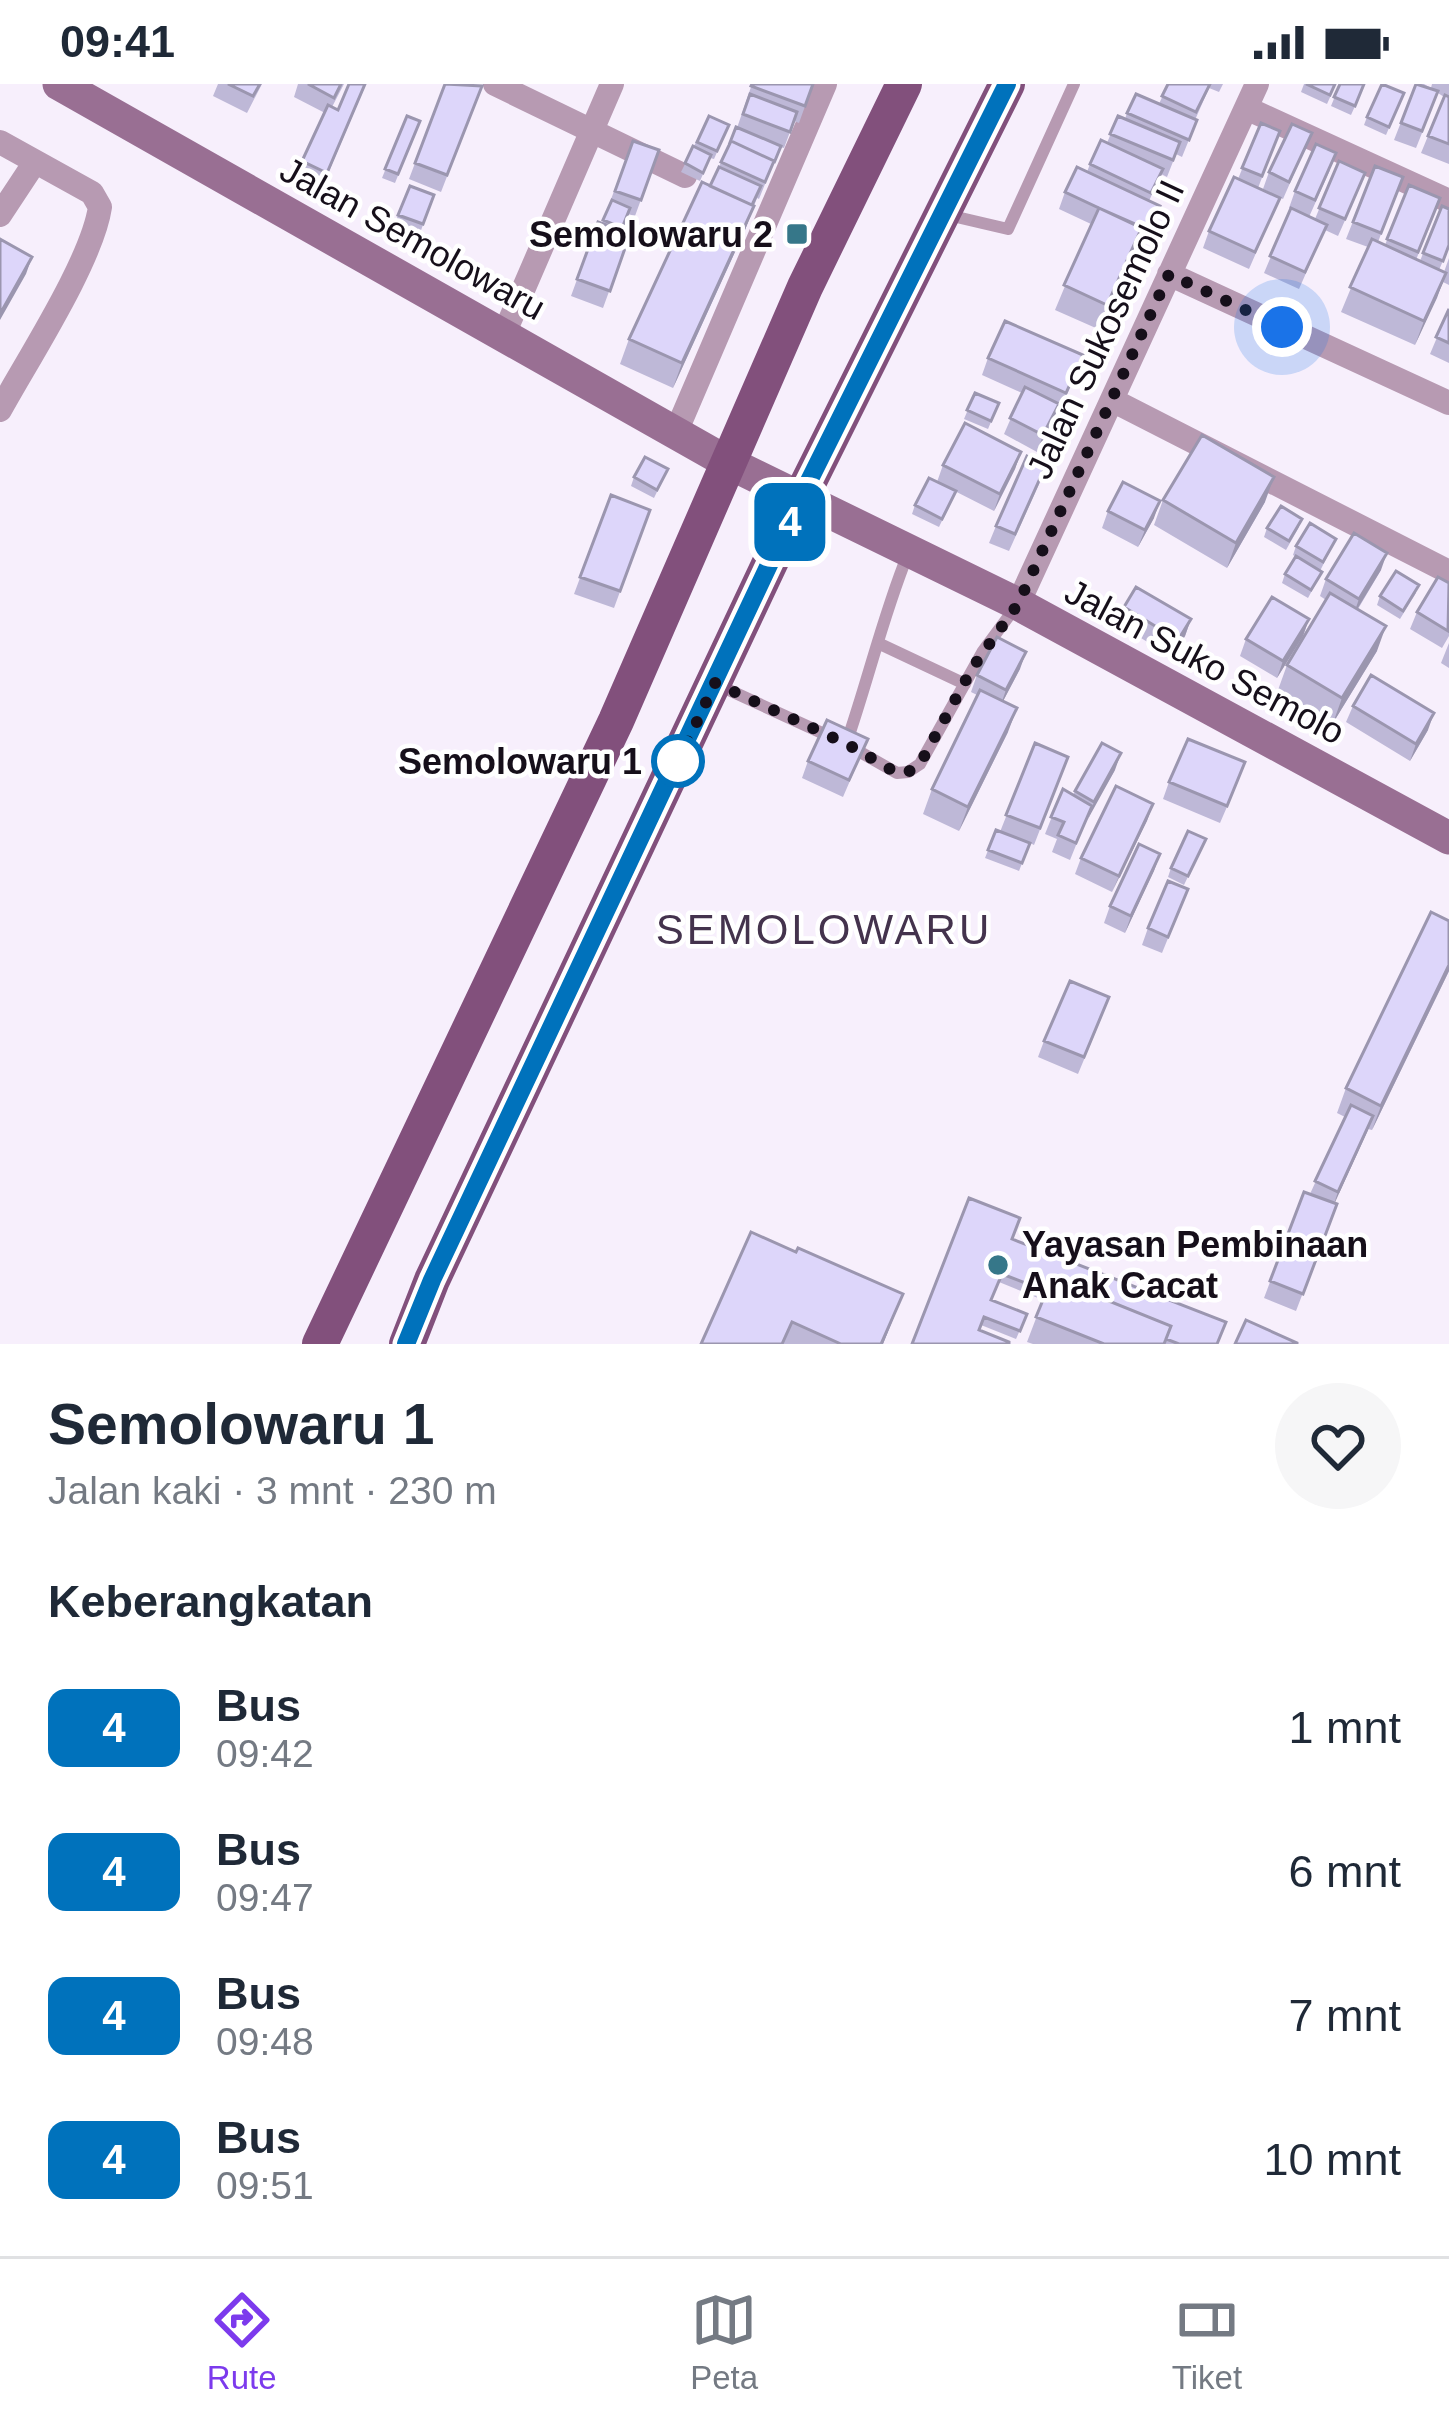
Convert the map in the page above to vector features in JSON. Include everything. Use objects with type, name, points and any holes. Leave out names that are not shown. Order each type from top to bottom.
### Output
[{"type":"main road","name":"Jalan Semolowaru","points":[[59,84],[727,462]]},
{"type":"main road","points":[[320,1344],[616,721],[805,287],[904,84]]},
{"type":"main road","points":[[406,1344],[800,499],[1007,84]]},
{"type":"main road","name":"Jalan Suko Semolo","points":[[727,462],[1018,604],[1449,838]]},
{"type":"street","points":[[495,84],[685,176]]},
{"type":"street","points":[[504,334],[612,84]]},
{"type":"street","points":[[676,433],[825,84]]},
{"type":"street","name":"Jalan Sukosemolo II","points":[[1018,604],[1257,84]]},
{"type":"street","points":[[1246,108],[1449,201]]},
{"type":"street","points":[[0,142],[92,193],[100,207],[95,227],[0,410]]},
{"type":"street","points":[[0,215],[35,161]]},
{"type":"street","points":[[1169,274],[1449,403]]},
{"type":"street","points":[[1112,400],[1449,572]]},
{"type":"lane","points":[[944,214],[1008,229],[1074,84]]},
{"type":"lane","points":[[847,744],[909,552]]},
{"type":"lane","points":[[715,683],[847,744],[897,773],[908,772],[920,764],[983,651],[1018,604]]},
{"type":"lane","points":[[880,644],[965,684]]},
{"type":"building","points":[[228,84],[260,84],[253,96]]},
{"type":"building","points":[[308,84],[341,84],[334,98]]},
{"type":"building","points":[[349,84],[365,84],[327,173],[302,161],[328,105],[338,110]]},
{"type":"building","points":[[445,84],[482,86],[447,175],[415,163]]},
{"type":"building","points":[[752,84],[813,84],[805,106]]},
{"type":"building","points":[[1168,84],[1210,84],[1196,112],[1162,96]]},
{"type":"building","points":[[1306,84],[1335,84],[1330,95]]},
{"type":"building","points":[[1340,84],[1364,84],[1355,106],[1334,97]]},
{"type":"building","points":[[1382,84],[1404,93],[1389,127],[1367,117]]},
{"type":"building","points":[[1416,84],[1438,91],[1422,131],[1401,123]]},
{"type":"building","points":[[750,94],[797,112],[790,132],[743,114]]},
{"type":"building","points":[[1136,94],[1197,120],[1189,140],[1127,113]]},
{"type":"building","points":[[1445,95],[1449,97],[1449,144],[1428,136]]},
{"type":"building","points":[[407,116],[420,121],[398,174],[385,169]]},
{"type":"building","points":[[709,116],[729,125],[717,151],[697,142]]},
{"type":"building","points":[[1118,116],[1180,142],[1173,160],[1110,134]]},
{"type":"building","points":[[1261,123],[1280,131],[1262,176],[1242,168]]},
{"type":"building","points":[[1292,124],[1312,133],[1289,182],[1269,172]]},
{"type":"building","points":[[736,127],[781,146],[774,163],[731,141],[729,145]]},
{"type":"building","points":[[1101,140],[1163,169],[1151,193],[1090,164]]},
{"type":"building","points":[[633,141],[659,150],[641,200],[615,191]]},
{"type":"building","points":[[731,141],[774,161],[765,182],[721,162]]},
{"type":"building","points":[[1316,144],[1336,153],[1315,200],[1295,191]]},
{"type":"building","points":[[693,146],[711,155],[703,173],[685,163]]},
{"type":"building","points":[[1339,161],[1365,173],[1345,219],[1319,208]]},
{"type":"building","points":[[1375,166],[1403,177],[1381,233],[1353,222]]},
{"type":"building","points":[[719,167],[761,186],[752,205],[710,186]]},
{"type":"building","points":[[1077,167],[1160,206],[1148,231],[1065,192]]},
{"type":"building","points":[[1234,177],[1280,198],[1255,252],[1209,231]]},
{"type":"building","points":[[702,182],[754,206],[682,363],[629,339]]},
{"type":"building","points":[[1409,185],[1440,198],[1418,252],[1387,239]]},
{"type":"building","points":[[410,186],[434,195],[423,224],[398,215]]},
{"type":"building","points":[[612,200],[630,208],[622,228],[603,220]]},
{"type":"building","points":[[1442,206],[1449,209],[1449,245],[1443,261],[1423,253]]},
{"type":"building","points":[[1099,208],[1142,227],[1107,305],[1064,285]]},
{"type":"building","points":[[1291,208],[1327,225],[1305,272],[1270,256]]},
{"type":"building","points":[[598,222],[630,234],[610,291],[577,279]]},
{"type":"building","points":[[0,239],[32,257],[0,314]]},
{"type":"building","points":[[1372,239],[1446,273],[1424,321],[1350,287]]},
{"type":"building","points":[[1449,309],[1449,343],[1436,337]]},
{"type":"building","points":[[1005,321],[1083,355],[1066,393],[988,358]]},
{"type":"building","points":[[1025,387],[1059,404],[1043,435],[1010,418]]},
{"type":"building","points":[[975,393],[999,403],[991,421],[967,410]]},
{"type":"building","points":[[965,423],[1021,452],[1000,494],[943,465]]},
{"type":"building","points":[[1202,435],[1274,477],[1236,543],[1163,500]]},
{"type":"building","points":[[1027,456],[1046,465],[1015,534],[996,526]]},
{"type":"building","points":[[645,457],[668,469],[657,490],[634,477]]},
{"type":"building","points":[[929,478],[956,491],[942,519],[915,505]]},
{"type":"building","points":[[1123,482],[1160,501],[1145,530],[1108,511]]},
{"type":"building","points":[[611,495],[650,510],[620,591],[580,577]]},
{"type":"building","points":[[1281,506],[1302,519],[1289,541],[1267,528]]},
{"type":"building","points":[[1310,523],[1336,539],[1323,562],[1296,546]]},
{"type":"building","points":[[1354,533],[1387,553],[1359,599],[1326,579]]},
{"type":"building","points":[[1296,556],[1322,572],[1311,590],[1285,574]]},
{"type":"building","points":[[1396,571],[1419,585],[1403,611],[1380,596]]},
{"type":"building","points":[[1438,577],[1449,583],[1448,631],[1417,612]]},
{"type":"building","points":[[1136,587],[1191,619],[1178,640],[1124,607]]},
{"type":"building","points":[[1330,593],[1386,626],[1342,698],[1287,665]]},
{"type":"building","points":[[1272,597],[1309,619],[1283,661],[1246,639]]},
{"type":"building","points":[[997,637],[1026,652],[1006,690],[977,675]]},
{"type":"building","points":[[1371,675],[1434,713],[1416,744],[1353,706]]},
{"type":"building","points":[[980,690],[1017,708],[968,807],[932,789]]},
{"type":"building","points":[[827,720],[868,739],[849,780],[808,761]]},
{"type":"building","points":[[1188,739],[1245,762],[1227,806],[1169,782]]},
{"type":"building","points":[[1035,743],[1068,757],[1040,828],[1006,815]]},
{"type":"building","points":[[1102,743],[1121,753],[1094,802],[1075,791]]},
{"type":"building","points":[[1116,786],[1153,804],[1119,876],[1081,858]]},
{"type":"building","points":[[1063,789],[1092,806],[1076,843],[1058,835],[1064,822],[1051,817]]},
{"type":"building","points":[[996,830],[1030,843],[1022,863],[988,850]]},
{"type":"building","points":[[1188,831],[1206,839],[1188,876],[1171,868]]},
{"type":"building","points":[[1139,844],[1160,854],[1131,916],[1110,906]]},
{"type":"building","points":[[1168,881],[1188,889],[1168,937],[1148,928]]},
{"type":"building","points":[[1431,912],[1449,921],[1449,965],[1381,1106],[1346,1088]]},
{"type":"building","points":[[1070,981],[1109,997],[1084,1057],[1044,1041]]},
{"type":"building","points":[[1351,1105],[1373,1116],[1338,1192],[1315,1181]]},
{"type":"building","points":[[1304,1192],[1337,1204],[1303,1294],[1270,1281]]},
{"type":"building","name":"Yayasan Pembinaan Anak Cacat","points":[[969,1198],[1020,1218],[1012,1239],[1226,1322],[1217,1344],[1179,1344],[1166,1339],[1171,1326],[1052,1278],[1046,1291],[1002,1274],[991,1300],[1027,1314],[1020,1331],[984,1317],[979,1330],[1009,1344],[912,1344]]},
{"type":"building","points":[[751,1232],[903,1294],[881,1344],[841,1344],[792,1322],[782,1344],[701,1344]]},
{"type":"building","points":[[1052,1278],[1171,1326],[1164,1344],[1104,1344],[1036,1317]]},
{"type":"building","points":[[1246,1320],[1297,1343],[1297,1344],[1235,1344]]},
{"type":"bus line","name":"4","points":[[406,1344],[800,499],[1007,84]]},
{"type":"place","name":"Semolowaru 2","points":[[797,234]]},
{"type":"place","name":"Semolowaru 1","points":[[678,761]]},
{"type":"place","name":"Yayasan Pembinaan Anak Cacat","points":[[998,1265]]},
{"type":"district","name":"SEMOLOWARU","points":[[824,929]]},
{"type":"route","points":[[678,761],[674,771],[715,683],[847,744],[897,773],[920,764],[973,667],[1018,604],[1169,274],[1282,327]]}]
